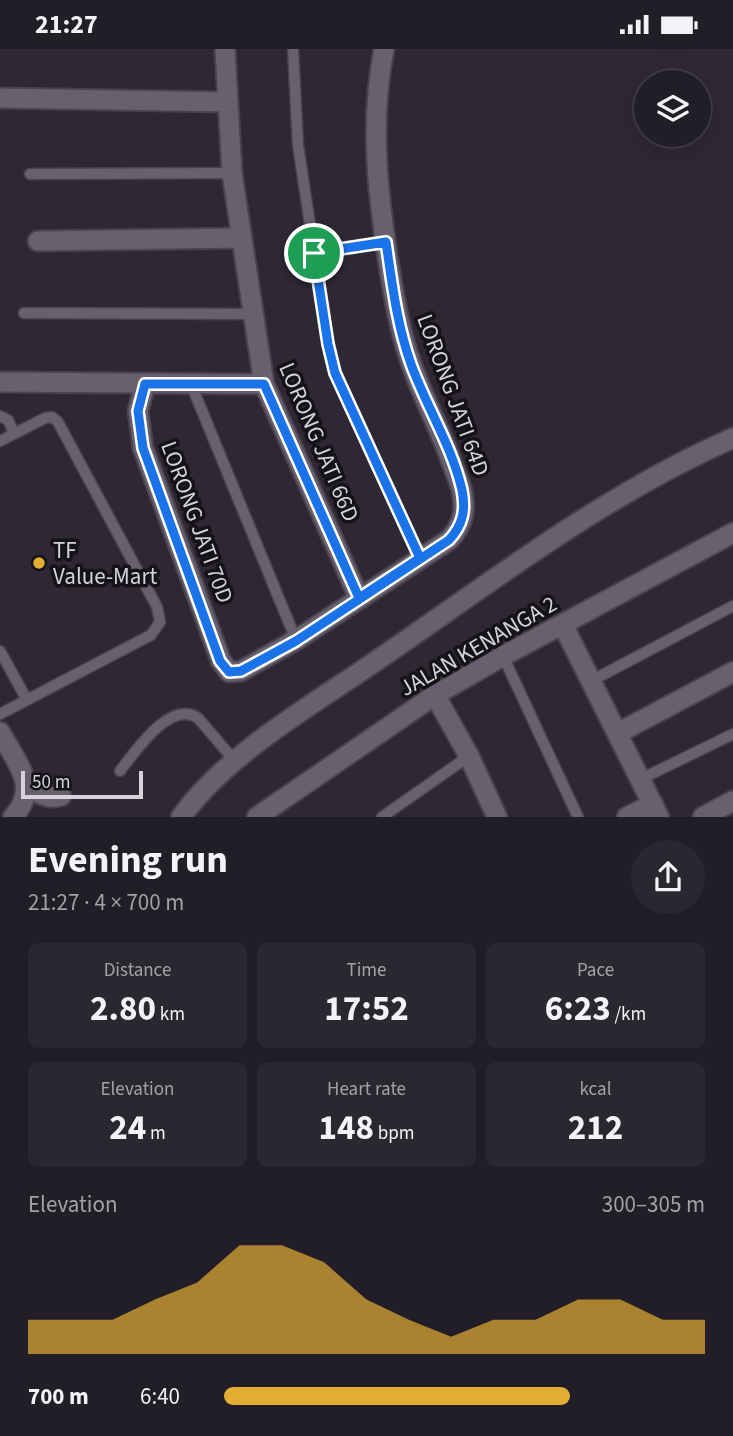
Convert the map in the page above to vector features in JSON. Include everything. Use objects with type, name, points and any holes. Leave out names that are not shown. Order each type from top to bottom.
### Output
[{"type":"street","name":"LORONG JATI 66D","points":[[225,49],[233,173],[264,384],[359,598]]},
{"type":"street","name":"LORONG JATI 64D","points":[[229,672],[241,671],[296,641],[449,540],[460,528],[462,490],[411,364],[401,332],[386,242],[375,142],[375,105],[384,49]]},
{"type":"street","points":[[0,98],[227,102]]},
{"type":"street","points":[[38,241],[242,238]]},
{"type":"street","points":[[0,382],[264,384]]},
{"type":"street","name":"LORONG JATI 70D","points":[[145,384],[138,411],[143,448],[220,661],[229,672]]},
{"type":"street","points":[[182,814],[234,760],[552,540],[622,495],[733,438]]},
{"type":"street","name":"JALAN KENANGA 2","points":[[259,816],[435,695],[733,533]]},
{"type":"street","points":[[563,625],[656,810],[627,817]]},
{"type":"street","points":[[618,733],[733,672]]},
{"type":"street","points":[[435,695],[469,756],[498,817]]},
{"type":"street","points":[[0,732],[27,783],[42,796],[61,796]]},
{"type":"street","points":[[13,817],[26,796],[27,783]]},
{"type":"street","points":[[703,817],[733,801]]},
{"type":"lane","points":[[293,49],[298,145],[328,344],[335,373],[420,558]]},
{"type":"lane","points":[[30,174],[233,173]]},
{"type":"lane","points":[[314,253],[386,242]]},
{"type":"lane","points":[[24,313],[253,314]]},
{"type":"lane","points":[[191,384],[296,641]]},
{"type":"lane","points":[[0,416],[8,420],[15,433]]},
{"type":"lane","points":[[0,441],[45,418],[52,417],[58,422],[157,607],[160,622],[151,635],[0,714]]},
{"type":"lane","points":[[591,681],[733,606]]},
{"type":"lane","points":[[0,651],[27,700]]},
{"type":"lane","points":[[503,656],[578,817]]},
{"type":"lane","points":[[120,771],[144,740],[160,725],[178,714],[191,714],[198,718],[234,760]]},
{"type":"lane","points":[[641,779],[733,734]]},
{"type":"lane","points":[[382,817],[469,756]]},
{"type":"place","name":"TF Value-Mart","points":[[39,563]]},
{"type":"route","points":[[386,242],[401,332],[411,364],[462,490],[460,528],[449,540],[296,641],[241,671],[229,672],[220,661],[143,448],[138,411],[145,384],[264,384],[359,598],[420,558],[335,373],[320,302],[314,253],[386,242]]}]
